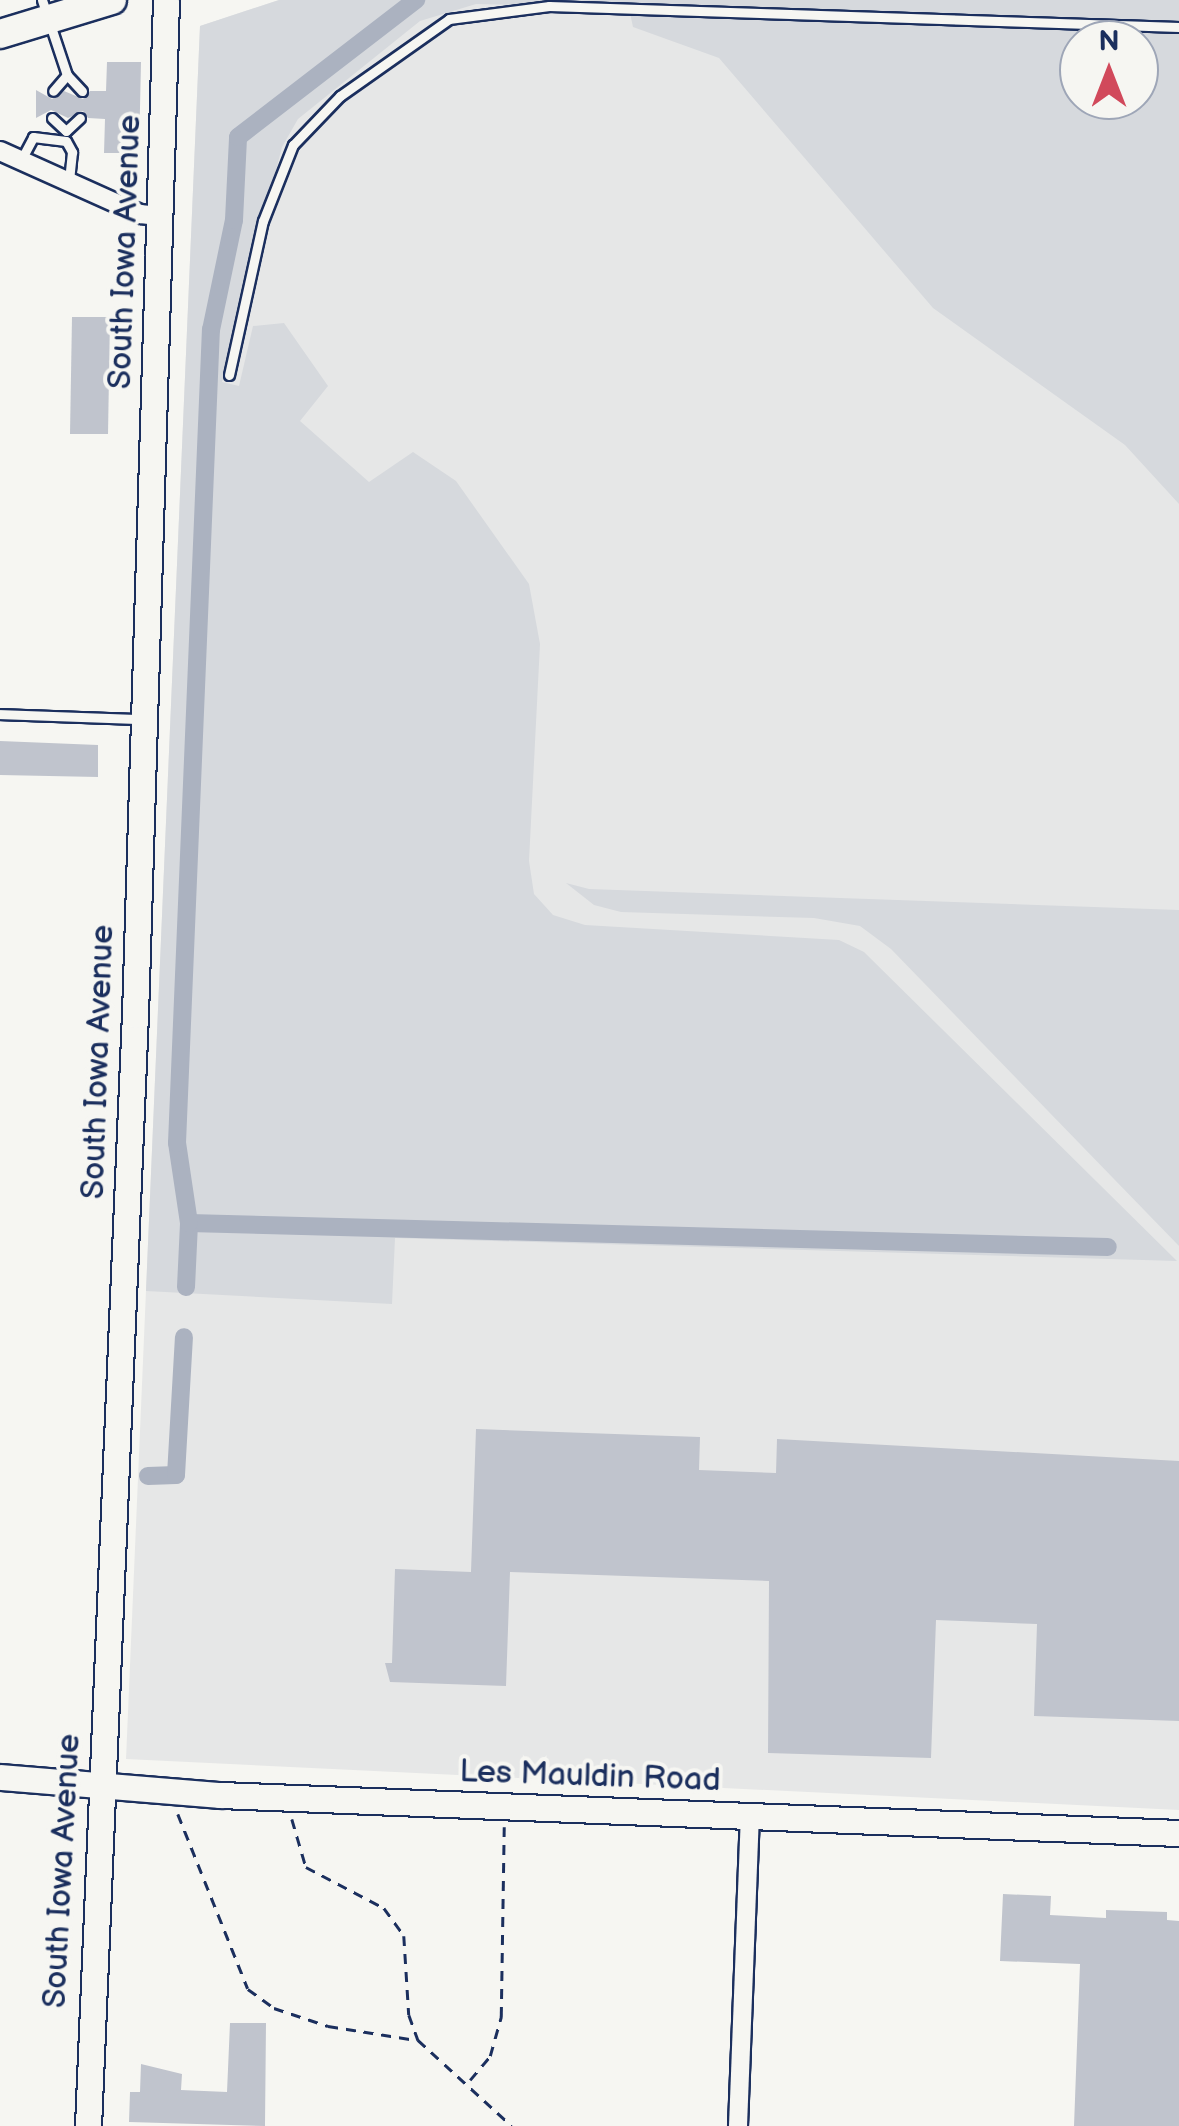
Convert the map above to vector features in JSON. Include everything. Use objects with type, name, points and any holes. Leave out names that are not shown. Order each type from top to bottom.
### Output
[{"type":"main road","points":[[0,34],[45,10],[112,0]]},
{"type":"street","name":"South Iowa Avenue","points":[[88,2126],[166,0]]},
{"type":"street","points":[[0,151],[159,216]]},
{"type":"street","name":"Les Mauldin Road","points":[[0,1776],[100,1782],[169,1792],[290,1798],[1179,1832]]},
{"type":"street","points":[[738,2126],[750,1816]]},
{"type":"lane","points":[[229,375],[263,222],[293,145],[340,96],[449,19],[550,6],[1179,27]]},
{"type":"lane","points":[[45,10],[67,75],[82,91]]},
{"type":"lane","points":[[52,91],[67,75]]},
{"type":"lane","points":[[52,118],[72,152],[69,181]]},
{"type":"lane","points":[[66,136],[80,118]]},
{"type":"lane","points":[[21,160],[34,137],[66,136]]},
{"type":"lane","points":[[0,714],[142,720]]},
{"type":"path","points":[[169,1792],[248,1990],[274,2008],[328,2026],[418,2040]]},
{"type":"path","points":[[290,1798],[293,1836],[306,1867],[384,1908],[404,1936],[408,2016],[418,2040],[469,2081],[512,2126]]},
{"type":"path","points":[[469,2081],[490,2056],[501,2016],[505,1806]]},
{"type":"shaded area","points":[[279,0],[1179,0],[1179,1810],[126,1759],[200,26]]},
{"type":"shaded area","points":[[279,0],[1179,0],[1179,22],[476,4],[420,21],[298,119],[282,147],[222,382],[239,386],[253,326],[284,323],[328,386],[300,421],[369,482],[413,452],[456,481],[529,584],[540,644],[529,861],[534,894],[553,915],[585,925],[839,940],[864,952],[1177,1261],[395,1238],[392,1304],[146,1291],[200,26]]},
{"type":"shaded area","points":[[630,13],[1059,27],[1059,120],[1159,120],[1159,30],[1179,31],[1179,504],[1125,445],[933,308],[719,58],[633,27]]},
{"type":"shaded area","points":[[566,883],[589,889],[1179,910],[1179,1246],[891,949],[860,926],[814,918],[621,912],[594,905]]},
{"type":"building","points":[[107,62],[141,62],[139,153],[104,153],[105,119],[88,118],[83,111],[68,118],[51,110],[36,118],[36,90],[52,99],[64,91],[83,99],[90,91],[106,91]]},
{"type":"building","points":[[72,317],[110,317],[108,434],[70,434]]},
{"type":"building","points":[[0,741],[98,745],[98,777],[0,775]]},
{"type":"building","points":[[476,1429],[700,1437],[699,1470],[776,1473],[777,1439],[1179,1461],[1179,1721],[1034,1716],[1037,1624],[936,1620],[931,1758],[768,1753],[769,1581],[510,1572],[506,1686],[390,1682],[385,1663],[392,1663],[395,1569],[471,1572]]},
{"type":"building","points":[[1003,1894],[1051,1896],[1050,1915],[1106,1918],[1106,1910],[1167,1912],[1167,1920],[1179,1921],[1179,2126],[1074,2126],[1080,1964],[1000,1961]]},
{"type":"building","points":[[230,2023],[266,2023],[265,2126],[129,2122],[130,2092],[140,2092],[141,2064],[182,2074],[181,2090],[227,2092]]},
{"type":"waterway","points":[[186,1287],[189,1223],[177,1143],[211,330],[234,220],[238,137],[416,0]]},
{"type":"waterway","points":[[189,1223],[1108,1247]]},
{"type":"waterway","points":[[148,1476],[176,1475],[184,1337]]}]
